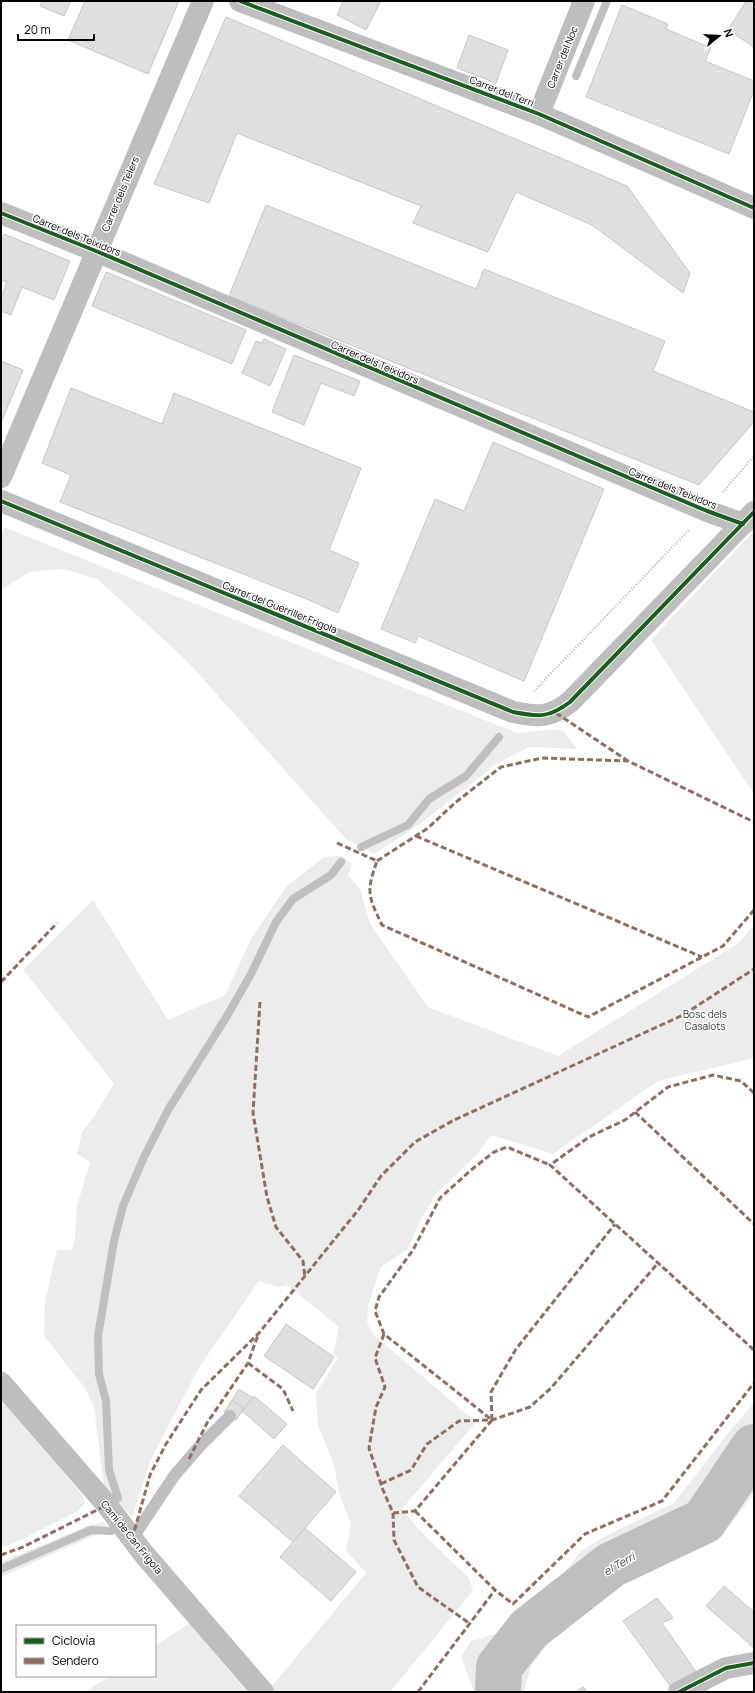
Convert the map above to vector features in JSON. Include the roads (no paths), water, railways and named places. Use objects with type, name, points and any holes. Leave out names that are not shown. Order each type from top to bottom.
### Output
[{"type":"street","name":"Carrer dels Telers","points":[[1,477],[203,1]]},
{"type":"street","name":"Carrer del Terri","points":[[240,1],[539,114],[754,208]]},
{"type":"street","name":"Carrer del Noc","points":[[539,114],[584,1]]},
{"type":"street","name":"Carrer dels Teixidors","points":[[1,213],[96,251],[707,511],[749,518]]},
{"type":"street","name":"Carrer del Guerriller Frigola","points":[[1,501],[513,712],[532,716],[556,713],[570,702],[749,518]]},
{"type":"street","name":"Camí de Can Frigola","points":[[1,1383],[107,1505],[132,1538],[264,1692]]},
{"type":"street","points":[[679,1692],[726,1668],[754,1663]]},
{"type":"lane","points":[[132,1538],[174,1476],[199,1447],[230,1416]]},
{"type":"waterway","points":[[576,76],[607,1]]},
{"type":"waterway","points":[[361,847],[408,825],[429,799],[466,776],[499,737]]},
{"type":"waterway","points":[[118,1498],[109,1470],[106,1401],[99,1374],[98,1336],[114,1241],[123,1206],[144,1157],[168,1110],[227,1016],[251,974],[276,922],[293,899],[331,875],[341,862]]},
{"type":"waterway","name":"el Terri","points":[[498,1692],[499,1667],[529,1629],[611,1565],[704,1521],[754,1447]]},
{"type":"waterway","points":[[1,1569],[91,1530],[111,1531]]},
{"type":"park label","name":"Bosc dels Casalots","points":[[705,1020]]}]
